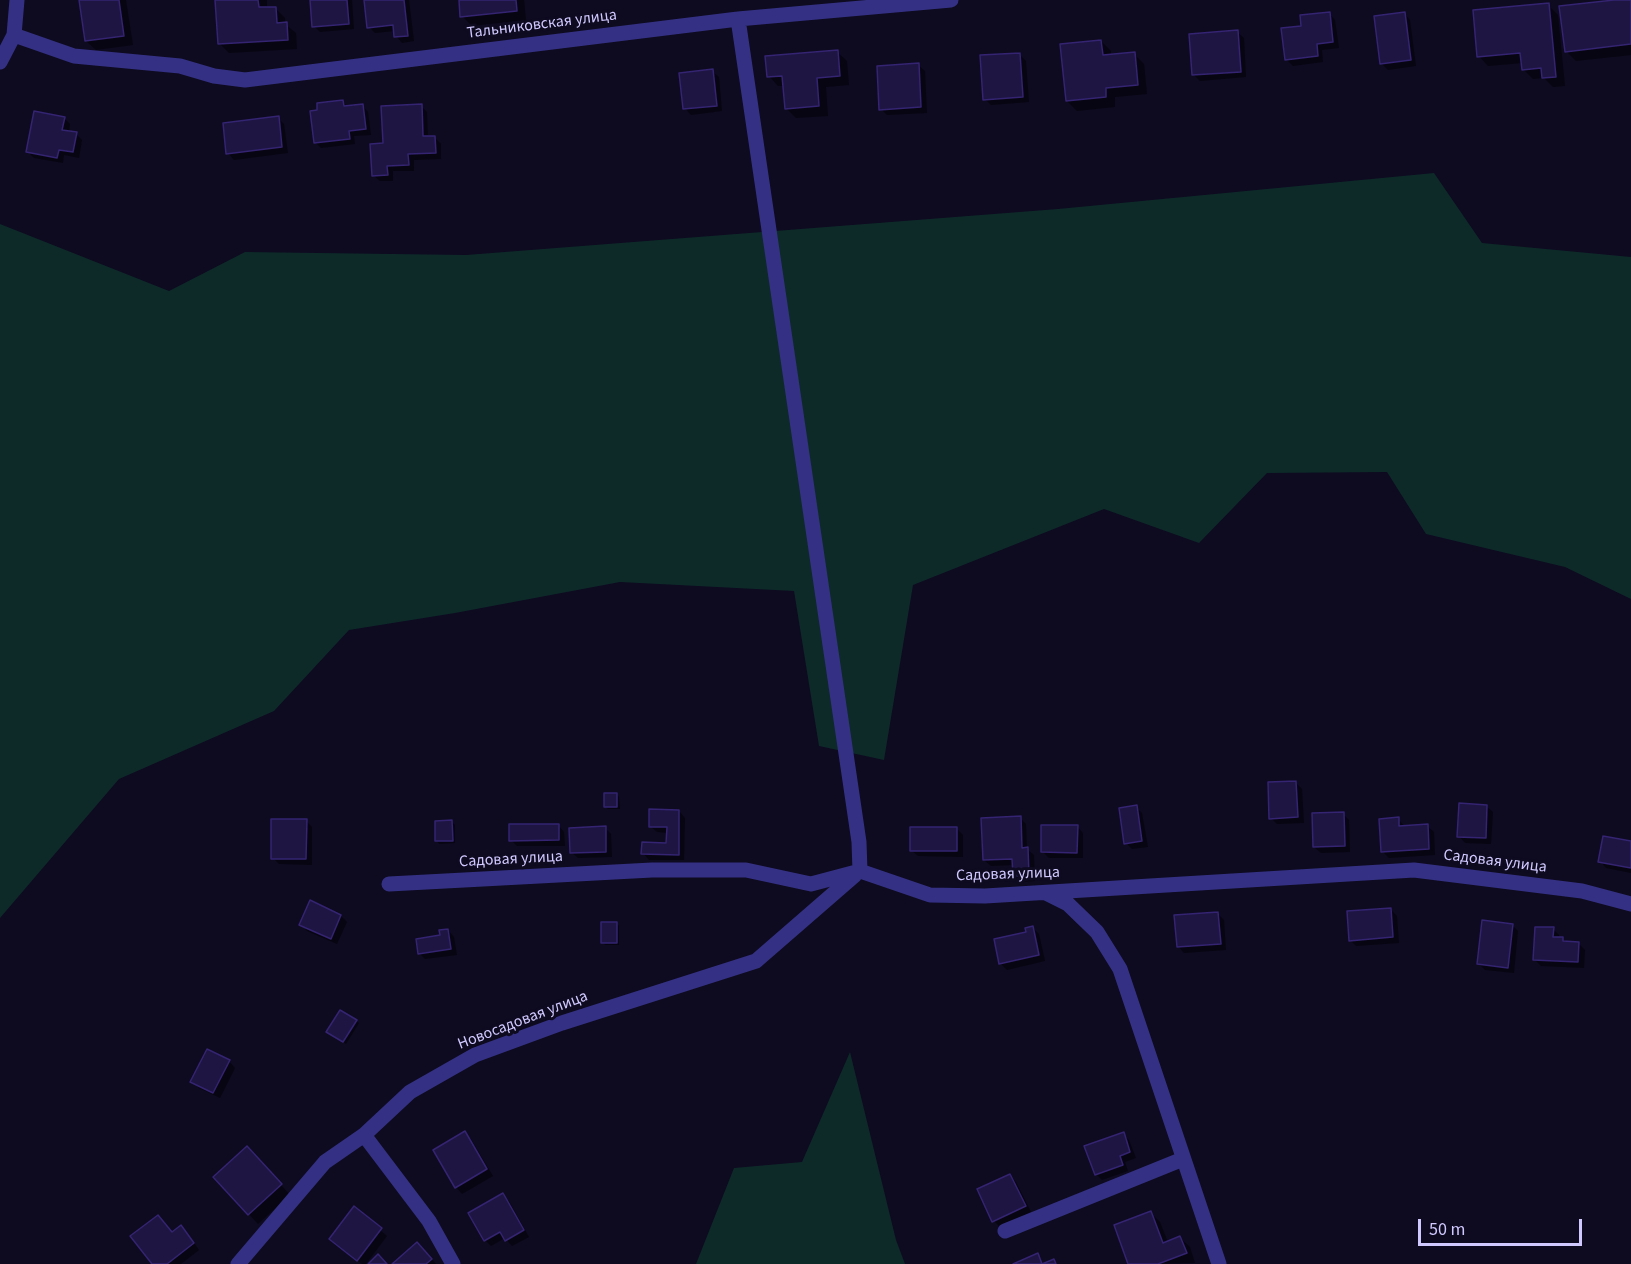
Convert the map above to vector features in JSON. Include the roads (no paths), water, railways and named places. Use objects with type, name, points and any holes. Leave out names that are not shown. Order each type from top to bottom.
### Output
[{"type":"street","points":[[0,62],[14,35],[17,0]]},
{"type":"street","name":"Тальниковская улица","points":[[14,35],[74,56],[180,66],[214,76],[245,80],[738,19],[951,0]]},
{"type":"street","points":[[738,19],[859,842],[860,871]]},
{"type":"street","name":"Садовая улица","points":[[389,884],[652,870],[746,870],[812,884],[860,871],[930,895],[985,896],[1414,870],[1582,891],[1631,904]]},
{"type":"street","name":"Новосадовая улица","points":[[238,1264],[325,1162],[364,1135],[410,1092],[475,1055],[572,1020],[756,961],[860,871]]},
{"type":"street","points":[[1046,892],[1068,904],[1097,932],[1120,969],[1220,1264]]},
{"type":"street","points":[[364,1135],[429,1221],[453,1264]]},
{"type":"street","points":[[1005,1231],[1183,1159]]}]
